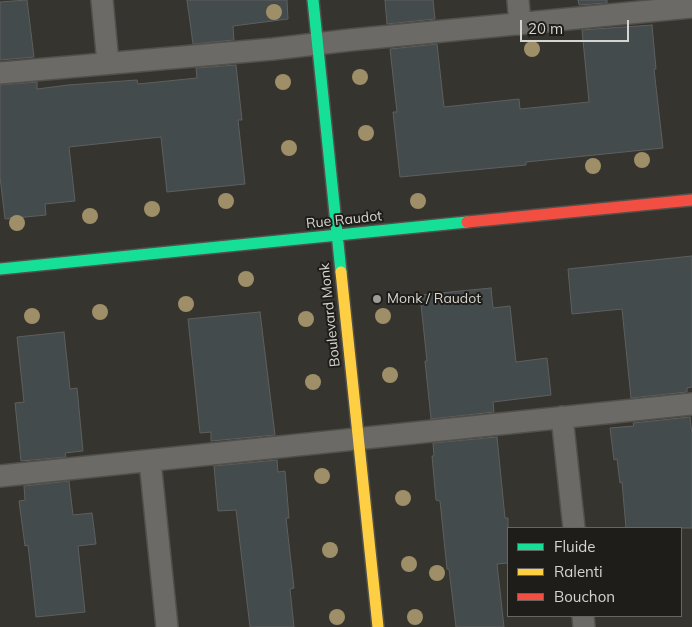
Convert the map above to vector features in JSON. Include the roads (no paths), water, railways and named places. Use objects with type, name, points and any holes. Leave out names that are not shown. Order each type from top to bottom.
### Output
[{"type":"street","name":"Boulevard Monk","points":[[313,0],[378,627]]},
{"type":"street","name":"Rue Raudot","points":[[0,269],[692,200]]},
{"type":"lane","points":[[102,0],[108,63]]},
{"type":"lane","points":[[518,0],[520,24]]},
{"type":"lane","points":[[0,73],[692,7]]},
{"type":"lane","points":[[0,476],[692,404]]},
{"type":"lane","points":[[562,417],[574,527]]},
{"type":"lane","points":[[150,460],[167,627]]},
{"type":"place","name":"Monk / Raudot","points":[[377,299]]}]
